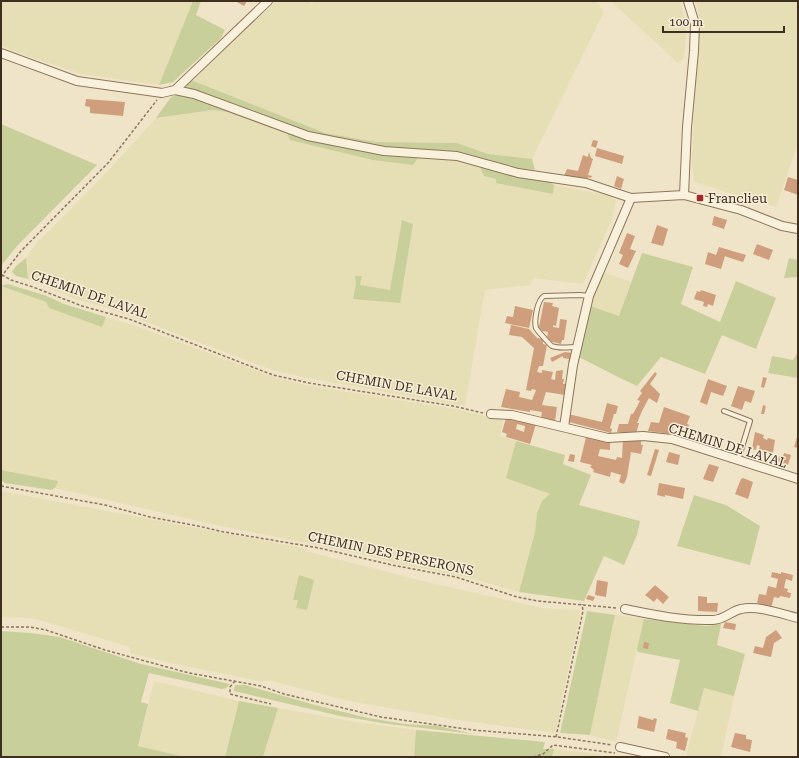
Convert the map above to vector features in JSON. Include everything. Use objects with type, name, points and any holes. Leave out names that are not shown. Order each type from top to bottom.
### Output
[{"type":"street","points":[[175,90],[268,1]]},
{"type":"street","points":[[684,195],[687,126],[695,24],[688,1]]},
{"type":"street","points":[[1,53],[77,81],[162,92],[175,90],[208,99],[308,136],[384,151],[457,156],[518,173],[586,183],[631,198],[684,195],[741,210],[782,226],[798,229]]},
{"type":"street","points":[[564,427],[577,347],[589,296],[631,198]]},
{"type":"street","name":"CHEMIN DE LAVAL","points":[[491,414],[512,415],[608,438],[643,436],[672,439],[798,480]]},
{"type":"street","points":[[625,609],[668,618],[715,620],[724,618],[739,609],[750,607],[798,618]]},
{"type":"street","points":[[624,748],[666,757]]},
{"type":"lane","points":[[577,347],[558,348],[546,342],[544,336],[537,331],[535,326],[538,302],[544,296],[589,296]]},
{"type":"lane","points":[[724,411],[750,421],[738,460]]},
{"type":"path","points":[[2,276],[21,251],[108,163],[162,92]]},
{"type":"path","name":"CHEMIN DE LAVAL","points":[[2,276],[33,286],[82,306],[129,319],[273,375],[309,383],[453,406],[491,414]]},
{"type":"path","name":"CHEMIN DES PERSERONS","points":[[1,486],[106,505],[150,517],[224,532],[318,548],[392,565],[456,577],[517,597],[538,601],[625,609]]},
{"type":"path","points":[[556,737],[583,611],[582,604]]},
{"type":"path","points":[[1,627],[30,627],[46,630],[105,650],[189,673],[235,681],[381,717],[473,730],[556,737],[624,748]]},
{"type":"path","points":[[235,681],[230,688],[230,694],[271,704]]},
{"type":"path","points":[[533,757],[543,754],[553,745],[614,753],[624,748]]},
{"type":"shaded area","points":[[1,1],[193,1],[159,85],[81,74],[13,51],[1,45]]},
{"type":"shaded area","points":[[276,1],[308,1],[312,4],[315,1],[596,1],[604,12],[532,159],[488,154],[457,143],[376,142],[325,133],[191,80]]},
{"type":"shaded area","points":[[611,1],[680,1],[684,16],[686,36],[684,58],[678,63]]},
{"type":"shaded area","points":[[696,1],[798,1],[798,143],[776,207],[694,182],[692,162],[694,99],[700,21]]},
{"type":"shaded area","points":[[213,110],[228,112],[287,133],[290,140],[413,165],[418,158],[458,160],[480,167],[484,176],[553,194],[554,185],[607,195],[616,200],[612,219],[583,284],[533,278],[531,285],[485,290],[465,406],[307,378],[272,370],[136,318],[108,308],[75,299],[28,279],[26,258],[36,244],[108,171],[156,118]],"holes":[[[402,220],[400,303],[353,298],[356,283],[362,276],[360,285],[390,290]]]},
{"type":"shaded area","points":[[603,272],[631,282],[619,316],[590,306]]},
{"type":"shaded area","points":[[1,286],[46,302],[50,308],[102,326],[106,317],[133,325],[276,378],[310,386],[455,409],[503,420],[500,436],[516,441],[506,478],[551,494],[542,501],[537,513],[535,532],[519,592],[462,576],[396,563],[362,554],[211,524],[55,488],[57,481],[1,470]]},
{"type":"shaded area","points":[[1,491],[303,548],[306,551],[422,581],[542,608],[581,610],[555,733],[458,720],[349,701],[271,681],[260,681],[175,664],[130,653],[130,647],[33,618],[1,617]]},
{"type":"shaded area","points":[[615,615],[644,619],[616,742],[590,735]]},
{"type":"shaded area","points":[[154,681],[239,701],[225,757],[185,757],[138,746]]},
{"type":"shaded area","points":[[704,688],[734,696],[721,757],[686,756]]},
{"type":"shaded area","points":[[278,708],[356,722],[416,730],[414,757],[263,757]]},
{"type":"shaded area","points":[[554,749],[600,754],[599,757],[552,757]]},
{"type":"green space","points":[[193,1],[201,1],[196,15],[225,30],[221,38],[173,82],[159,85]]},
{"type":"green space","points":[[191,80],[325,133],[376,142],[457,143],[488,154],[532,159],[535,170],[513,168],[458,151],[384,148],[323,137],[208,94],[182,88]]},
{"type":"green space","points":[[179,94],[228,112],[213,110],[156,118],[171,97]]},
{"type":"green space","points":[[1,124],[97,165],[17,246],[1,266]]},
{"type":"green space","points":[[287,133],[352,149],[418,158],[413,165],[373,160],[290,140]]},
{"type":"green space","points":[[480,167],[548,181],[554,185],[553,194],[496,183],[496,179],[484,176]]},
{"type":"green space","points":[[402,220],[413,224],[400,303],[353,299],[356,283],[355,276],[362,276],[360,285],[390,290]]},
{"type":"green space","points":[[642,253],[693,267],[681,304],[720,322],[736,281],[776,298],[756,349],[722,335],[705,374],[661,357],[637,386],[577,356],[590,306],[619,316]]},
{"type":"green space","points":[[26,258],[28,279],[16,276],[12,272],[16,266]]},
{"type":"green space","points":[[789,258],[798,260],[798,277],[784,278]]},
{"type":"green space","points":[[8,284],[106,317],[102,327],[49,308],[46,302],[1,286]]},
{"type":"green space","points":[[798,352],[798,378],[768,373],[772,356],[793,360]]},
{"type":"green space","points":[[516,441],[565,455],[563,464],[591,475],[579,505],[640,521],[637,535],[624,565],[604,556],[584,601],[519,592],[535,532],[537,513],[542,501],[550,494],[506,478]]},
{"type":"green space","points":[[1,470],[58,481],[55,488],[51,490],[5,483],[1,480]]},
{"type":"green space","points":[[694,495],[726,505],[760,526],[750,565],[677,546]]},
{"type":"green space","points":[[299,575],[314,580],[307,610],[296,608],[298,600],[293,600]]},
{"type":"green space","points":[[587,611],[615,615],[590,735],[560,733]]},
{"type":"green space","points":[[644,619],[706,626],[721,624],[717,645],[745,654],[734,696],[704,688],[698,711],[670,703],[680,660],[638,652],[637,649]]},
{"type":"green space","points":[[1,631],[60,637],[141,664],[230,684],[226,688],[222,689],[149,673],[141,702],[148,704],[138,746],[185,757],[1,757]]},
{"type":"green space","points":[[236,685],[245,685],[368,718],[405,724],[438,726],[474,734],[388,724],[340,716],[234,691]]},
{"type":"green space","points":[[239,701],[278,708],[263,757],[225,757]]},
{"type":"green space","points":[[416,730],[545,742],[543,749],[554,749],[552,757],[414,757]]},
{"type":"building","points":[[235,1],[247,1],[244,6]]},
{"type":"building","points":[[86,99],[125,102],[123,116],[90,113],[90,107],[85,106]]},
{"type":"building","points":[[593,140],[598,141],[596,148],[591,146]]},
{"type":"building","points":[[597,148],[624,156],[622,164],[595,156]]},
{"type":"building","points":[[589,152],[591,158],[593,159],[588,175],[592,176],[591,178],[588,177],[587,180],[564,176],[567,169],[578,171],[583,155],[588,157]]},
{"type":"building","points":[[617,176],[624,179],[621,189],[614,186]]},
{"type":"building","points":[[788,177],[798,180],[798,195],[784,190]]},
{"type":"building","points":[[714,216],[727,220],[724,229],[712,225]]},
{"type":"building","points":[[657,225],[668,229],[663,246],[651,243]]},
{"type":"building","points":[[627,233],[635,236],[630,249],[636,251],[628,268],[619,264],[623,255],[619,253]]},
{"type":"building","points":[[757,244],[773,250],[769,260],[753,254]]},
{"type":"building","points":[[719,247],[746,255],[743,262],[725,256],[721,269],[705,264],[708,252],[716,255]]},
{"type":"building","points":[[701,290],[716,295],[713,306],[708,304],[707,307],[703,306],[704,302],[694,299],[697,291],[700,292]]},
{"type":"building","points":[[544,302],[553,303],[552,306],[559,308],[556,326],[553,325],[553,327],[559,328],[560,319],[567,320],[564,340],[562,340],[561,344],[549,341],[547,338],[548,332],[542,331],[539,327]]},
{"type":"building","points":[[515,306],[533,310],[529,328],[505,323],[507,316],[513,317]]},
{"type":"building","points":[[511,325],[529,329],[537,338],[543,339],[543,344],[547,345],[543,366],[539,366],[537,372],[542,373],[542,370],[553,372],[551,379],[555,380],[556,371],[563,370],[563,384],[567,384],[565,395],[546,392],[542,405],[557,407],[555,421],[541,419],[542,412],[530,410],[530,412],[501,407],[506,389],[520,392],[519,397],[532,400],[536,390],[526,390],[534,348],[522,337],[509,335]]},
{"type":"building","points":[[565,352],[572,353],[572,361],[568,362],[569,359],[563,358],[563,356],[552,362],[550,358]]},
{"type":"building","points":[[655,372],[657,374],[650,384],[660,394],[657,403],[649,398],[637,423],[639,423],[636,434],[617,432],[619,424],[628,424],[631,414],[633,414],[640,401],[637,400],[642,393],[640,391]]},
{"type":"building","points":[[763,377],[767,378],[764,388],[761,387]]},
{"type":"building","points":[[708,379],[727,386],[723,396],[711,392],[707,405],[700,402]]},
{"type":"building","points":[[738,386],[755,391],[751,403],[745,401],[742,410],[731,406]]},
{"type":"building","points":[[607,403],[618,406],[610,428],[612,429],[611,433],[569,422],[568,414],[602,422]]},
{"type":"building","points":[[763,405],[766,406],[764,414],[761,414]]},
{"type":"building","points":[[664,407],[690,416],[687,424],[689,425],[688,428],[675,423],[671,434],[648,431],[651,422],[659,423]]},
{"type":"building","points":[[506,418],[536,424],[530,444],[506,437],[507,434],[502,432]],"holes":[[[517,424],[525,426],[524,432],[516,429]]]},
{"type":"building","points":[[755,432],[764,435],[763,438],[767,440],[768,438],[775,440],[773,453],[759,449],[760,446],[757,445],[756,450],[752,449]]},
{"type":"building","points":[[798,434],[798,448],[794,447]]},
{"type":"building","points":[[586,437],[604,441],[610,440],[610,450],[600,449],[598,456],[616,460],[617,457],[622,458],[623,439],[641,439],[641,445],[643,445],[641,454],[631,452],[627,477],[624,484],[619,482],[621,475],[611,472],[610,477],[593,472],[594,470],[590,467],[592,465],[580,462]]},
{"type":"building","points":[[655,449],[659,450],[651,476],[647,475]]},
{"type":"building","points":[[669,452],[680,455],[678,465],[666,462]]},
{"type":"building","points":[[784,453],[791,455],[788,465],[777,462],[779,456],[783,457]]},
{"type":"building","points":[[570,454],[575,455],[574,462],[568,461]]},
{"type":"building","points":[[709,464],[719,467],[713,482],[703,479]]},
{"type":"building","points":[[743,478],[753,482],[748,499],[735,494],[741,479]]},
{"type":"building","points":[[659,483],[685,488],[683,499],[665,495],[665,497],[657,495]]},
{"type":"building","points":[[772,572],[781,574],[781,572],[793,575],[792,581],[786,579],[784,588],[788,589],[787,592],[791,593],[790,598],[780,596],[779,598],[774,597],[771,609],[763,607],[764,605],[757,603],[759,594],[766,595],[768,586],[776,588],[778,579],[771,577]]},
{"type":"building","points":[[597,580],[608,582],[606,597],[595,595]]},
{"type":"building","points":[[655,585],[669,597],[663,604],[657,598],[654,602],[645,595]]},
{"type":"building","points":[[588,595],[595,597],[593,601],[586,599]]},
{"type":"building","points":[[698,596],[707,597],[707,603],[718,603],[717,612],[698,611]]},
{"type":"building","points":[[725,622],[736,624],[735,630],[723,628]]},
{"type":"building","points":[[776,630],[782,638],[774,643],[771,657],[753,653],[755,646],[763,648],[766,637]]},
{"type":"building","points":[[644,642],[649,643],[648,649],[643,648]]},
{"type":"building","points":[[639,716],[653,720],[654,718],[657,719],[654,732],[637,728]]},
{"type":"building","points":[[668,729],[686,733],[685,737],[688,738],[685,751],[676,748],[677,742],[666,739]]},
{"type":"building","points":[[735,733],[746,735],[746,739],[752,740],[750,752],[731,747]]},
{"type":"place","name":"Franclieu","points":[[700,198]]}]
